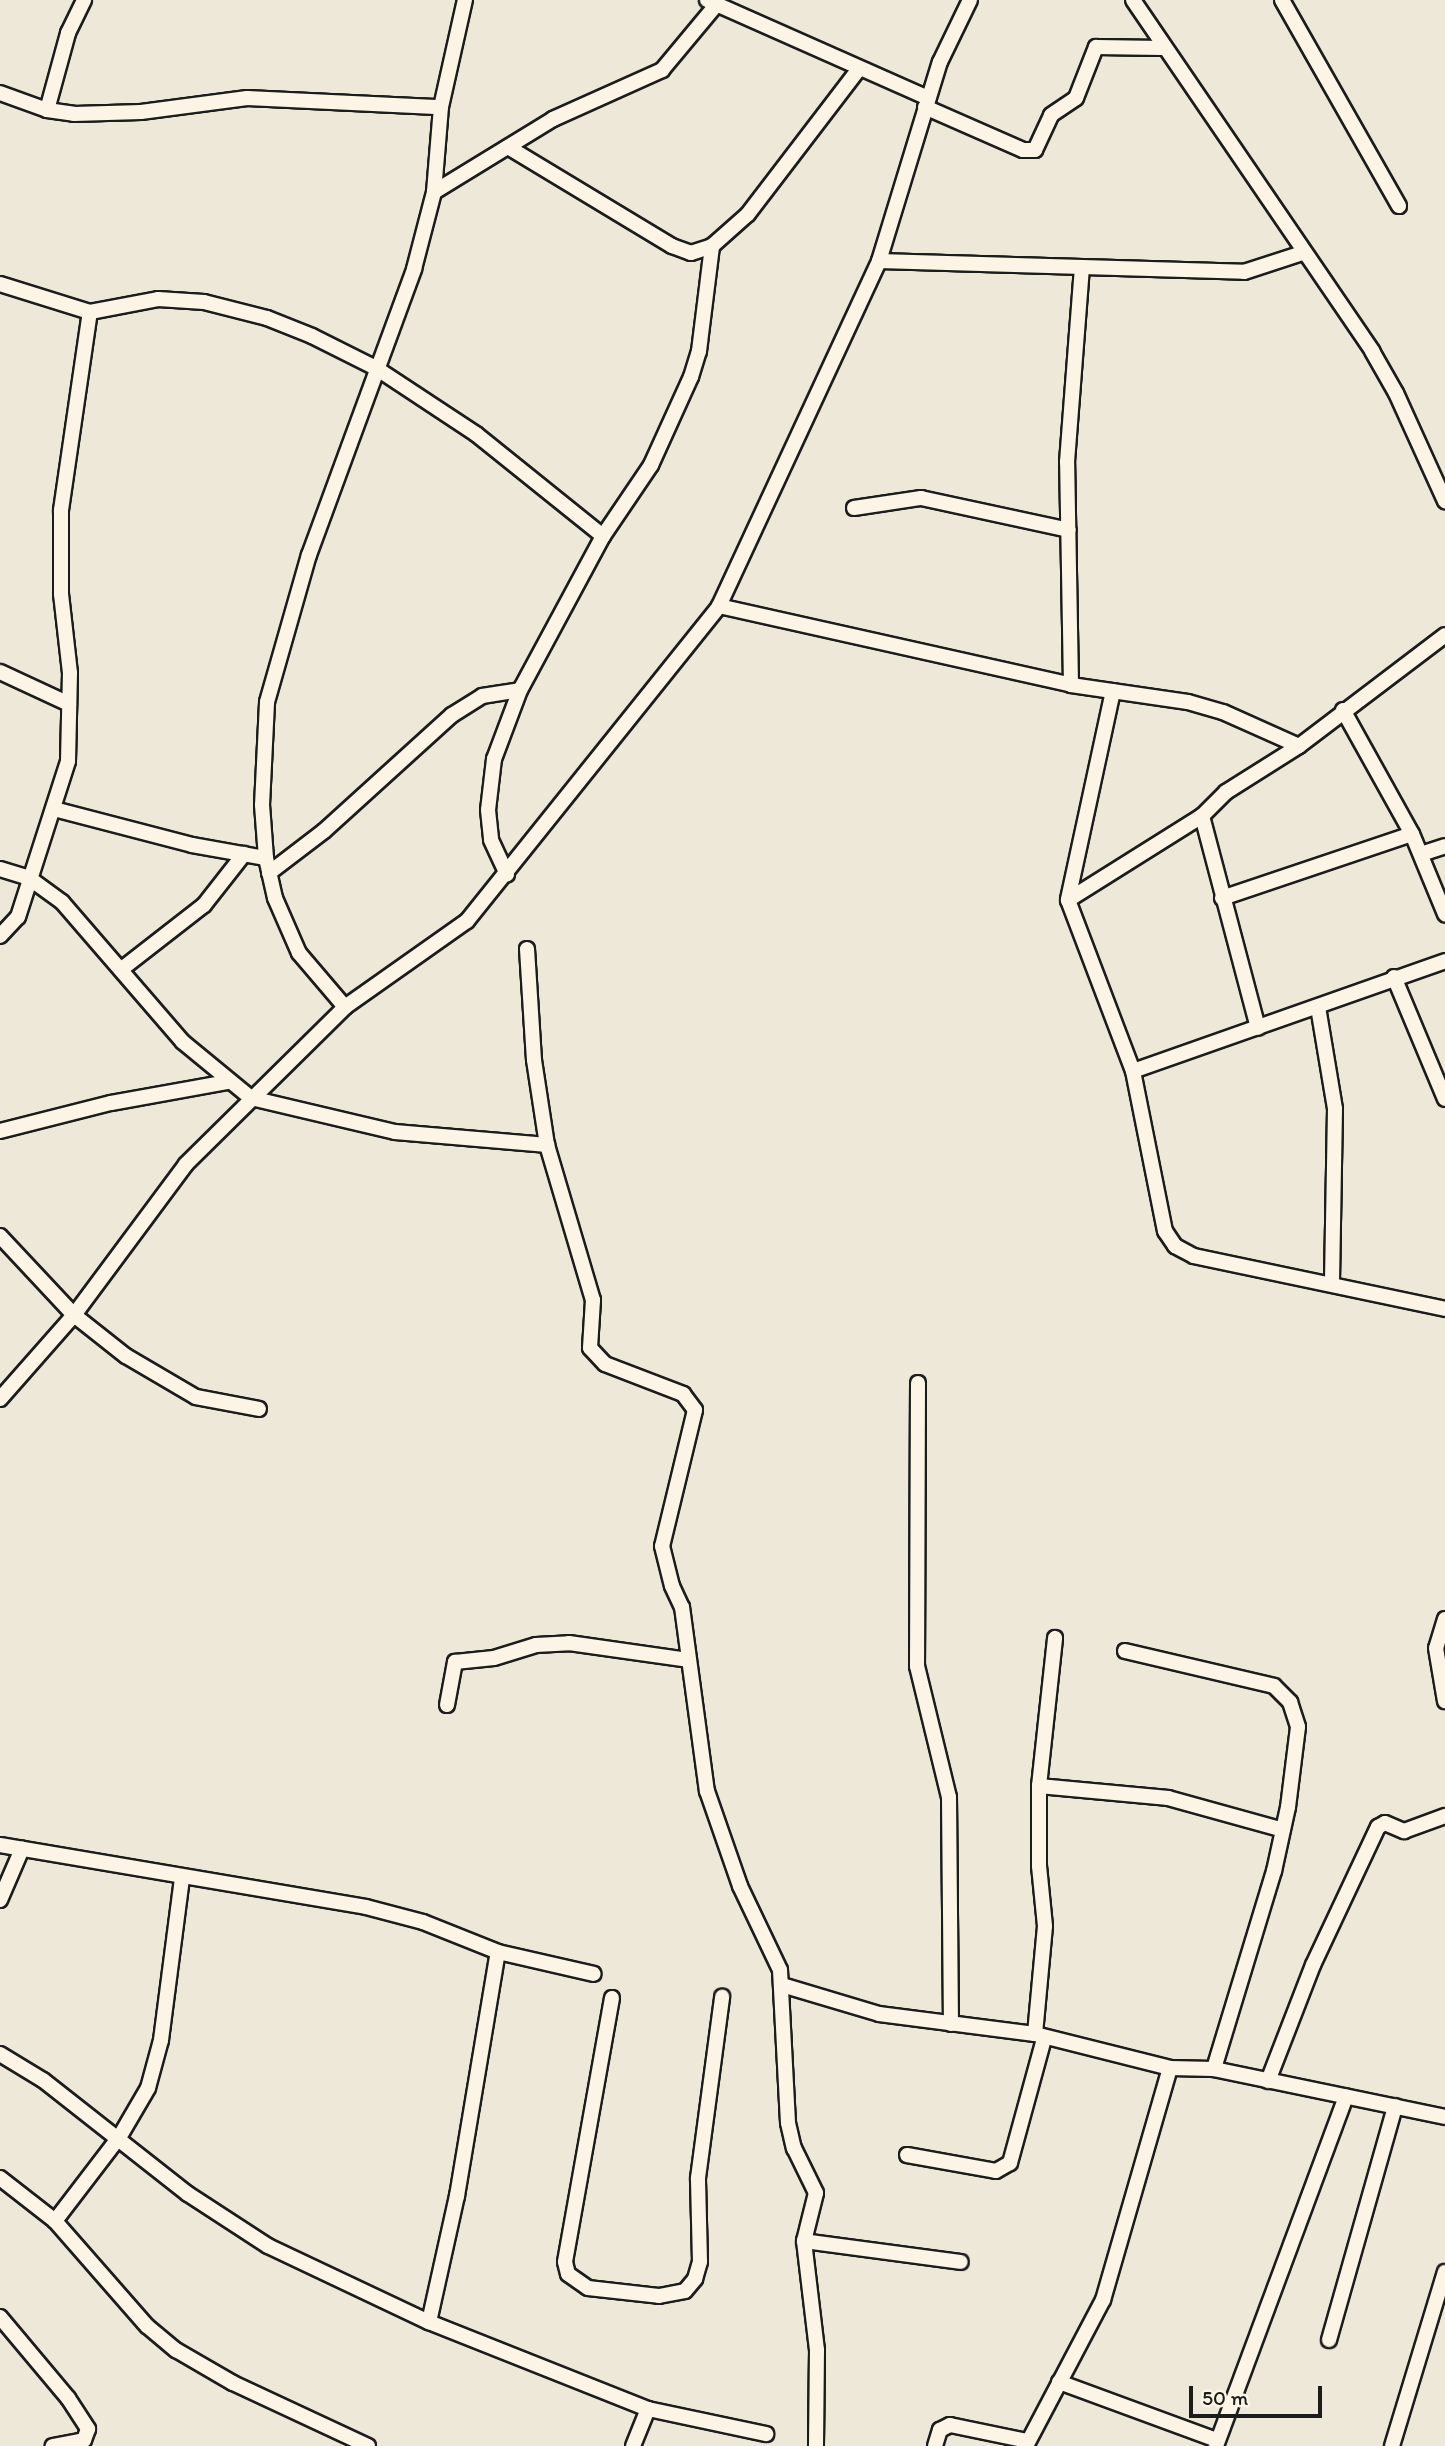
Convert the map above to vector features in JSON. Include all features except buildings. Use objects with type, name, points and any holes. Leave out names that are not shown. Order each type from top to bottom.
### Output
[{"type":"street","points":[[47,110],[68,33],[83,0]]},
{"type":"street","points":[[345,1007],[299,953],[279,913],[269,873],[262,805],[273,669],[376,368],[414,269],[434,192],[441,107],[464,0]]},
{"type":"street","points":[[0,1399],[74,1315],[155,1200],[251,1098],[345,1007],[445,940],[507,874],[719,606],[879,261],[927,103],[970,0]]},
{"type":"street","points":[[1133,0],[1162,48],[1396,393],[1445,501]]},
{"type":"street","points":[[1282,0],[1399,206]]},
{"type":"street","points":[[434,192],[553,119],[663,70],[712,2],[859,69],[1023,150],[1035,150],[1051,115],[1076,98],[1096,47],[1162,48]]},
{"type":"street","points":[[508,147],[671,246],[691,253],[712,246],[748,214],[859,69]]},
{"type":"street","points":[[0,93],[47,110],[141,112],[247,98],[441,107]]},
{"type":"street","points":[[507,874],[491,840],[488,810],[494,759],[520,690],[603,536],[651,465],[691,377],[699,351],[712,246]]},
{"type":"street","points":[[879,261],[1244,272],[1261,270],[1302,253]]},
{"type":"street","points":[[1071,685],[1067,462],[1082,268]]},
{"type":"street","points":[[0,284],[90,312],[158,299],[205,302],[267,318],[376,368],[475,435],[603,536]]},
{"type":"street","points":[[0,936],[18,917],[68,761],[69,704],[61,510],[90,312]]},
{"type":"street","points":[[855,508],[921,498],[1069,530]]},
{"type":"street","points":[[719,606],[1071,685],[1223,712],[1299,746]]},
{"type":"street","points":[[1068,900],[1202,816],[1226,792],[1299,746],[1445,635]]},
{"type":"street","points":[[0,672],[69,704]]},
{"type":"street","points":[[269,873],[324,831],[453,715],[482,696],[520,690]]},
{"type":"street","points":[[1113,691],[1068,900],[1133,1071],[1158,1217],[1175,1246],[1194,1256],[1445,1309]]},
{"type":"street","points":[[1343,710],[1412,834],[1445,914]]},
{"type":"street","points":[[54,810],[266,858]]},
{"type":"street","points":[[1202,816],[1258,1028]]},
{"type":"street","points":[[1222,898],[1412,834]]},
{"type":"street","points":[[1421,853],[1445,846]]},
{"type":"street","points":[[123,968],[204,905],[244,854]]},
{"type":"street","points":[[0,869],[29,878],[62,902],[123,968],[183,1042],[228,1082],[251,1098],[395,1132],[547,1145]]},
{"type":"street","points":[[527,949],[534,1060],[547,1145],[590,1282],[593,1300],[590,1348],[594,1358],[683,1394],[695,1410],[662,1546],[672,1586],[682,1606],[707,1791],[740,1886],[780,1970],[788,2123],[794,2148],[816,2193],[804,2241],[817,2350],[816,2446]]},
{"type":"street","points":[[1133,1071],[1445,961]]},
{"type":"street","points":[[1394,977],[1445,1098]]},
{"type":"street","points":[[1318,1007],[1335,1109],[1332,1284]]},
{"type":"street","points":[[0,1131],[111,1102],[228,1082]]},
{"type":"street","points":[[0,1236],[74,1315],[126,1356],[196,1397],[259,1409]]},
{"type":"street","points":[[918,1383],[917,1666],[949,1797],[951,2024]]},
{"type":"street","points":[[1445,1619],[1436,1648],[1445,1701]]},
{"type":"street","points":[[907,2155],[996,2171],[1010,2163],[1039,2037],[1045,1926],[1038,1866],[1039,1786],[1055,1638]]},
{"type":"street","points":[[447,1705],[455,1662],[494,1658],[536,1645],[569,1643],[688,1660]]},
{"type":"street","points":[[1125,1651],[1274,1686],[1290,1702],[1297,1727],[1283,1830],[1214,2069]]},
{"type":"street","points":[[1039,1786],[1168,1798],[1283,1830]]},
{"type":"street","points":[[1268,2081],[1313,1965],[1378,1827],[1385,1823],[1404,1831],[1445,1816]]},
{"type":"street","points":[[0,1844],[182,1878],[366,1907],[423,1922],[498,1952],[594,1974]]},
{"type":"street","points":[[0,1900],[22,1849]]},
{"type":"street","points":[[55,2221],[120,2136],[148,2088],[161,2040],[182,1878]]},
{"type":"street","points":[[429,2322],[457,2196],[498,1952]]},
{"type":"street","points":[[782,1984],[879,2014],[1039,2037],[1170,2068],[1214,2069],[1445,2117]]},
{"type":"street","points":[[612,1998],[565,2262],[568,2274],[588,2287],[659,2297],[685,2291],[695,2279],[700,2262],[698,2178],[722,1997]]},
{"type":"street","points":[[0,2054],[120,2136],[188,2194],[268,2246],[429,2322],[648,2409],[766,2434]]},
{"type":"street","points":[[935,2446],[940,2430],[950,2425],[1027,2444],[1103,2300],[1170,2068]]},
{"type":"street","points":[[1059,2382],[1217,2443],[1346,2095]]},
{"type":"street","points":[[1329,2340],[1395,2106]]},
{"type":"street","points":[[0,2178],[55,2221],[147,2326],[176,2350],[233,2383],[368,2446]]},
{"type":"street","points":[[804,2241],[961,2262]]},
{"type":"street","points":[[1392,2446],[1445,2272]]},
{"type":"street","points":[[0,2317],[68,2398],[88,2429],[85,2440],[53,2446]]},
{"type":"street","points":[[633,2446],[648,2409]]}]
